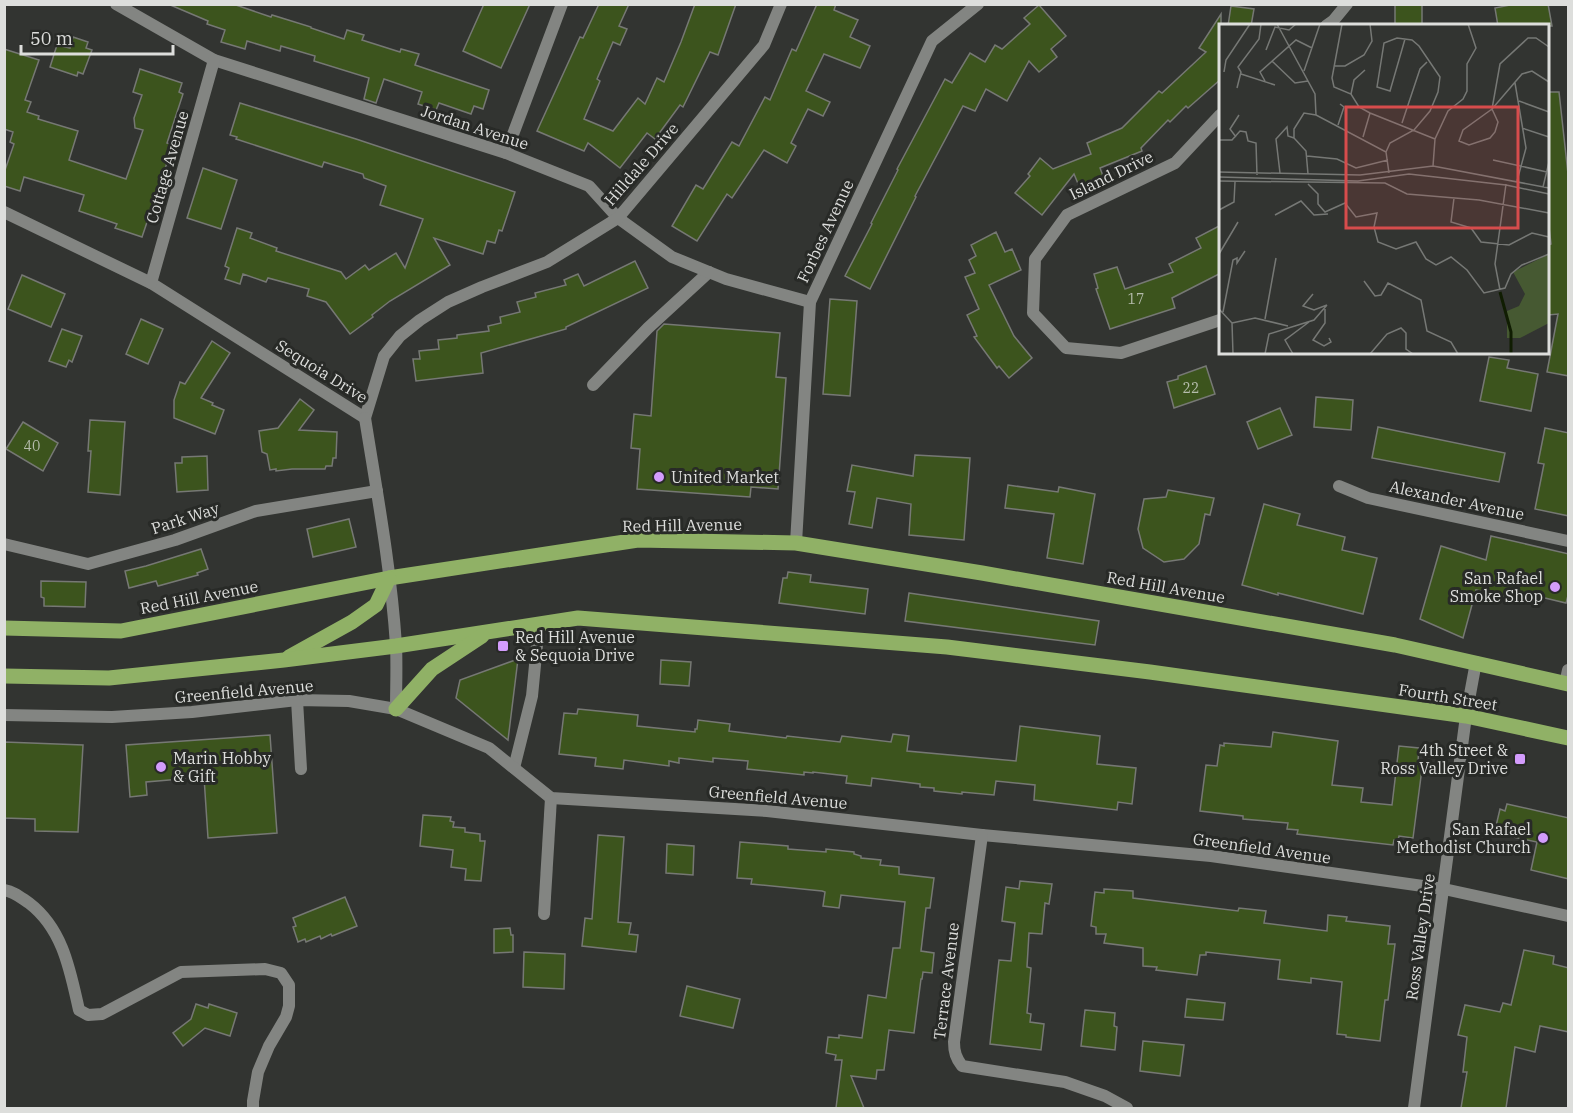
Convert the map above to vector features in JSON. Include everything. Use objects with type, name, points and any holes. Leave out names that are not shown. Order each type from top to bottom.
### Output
[{"type":"main road","name":"Red Hill Avenue","points":[[4,628],[121,631],[389,578],[638,540],[796,543],[1395,645],[1476,662]]},
{"type":"main road","points":[[284,660],[352,622],[376,605],[389,578]]},
{"type":"main road","name":"Fourth Street","points":[[538,624],[578,618],[947,647],[1150,672],[1466,716],[1569,738]]},
{"type":"main road","points":[[4,676],[109,678],[396,646],[538,624]]},
{"type":"main road","points":[[396,710],[432,669],[487,632]]},
{"type":"main road","points":[[1476,662],[1567,679]]},
{"type":"street","name":"Jordan Avenue","points":[[116,4],[214,60],[506,153],[589,186],[618,218],[672,257],[726,279],[810,302]]},
{"type":"street","points":[[506,153],[562,4]]},
{"type":"street","name":"Hilldale Drive","points":[[365,418],[384,356],[400,336],[413,325],[448,302],[547,262],[618,218],[764,45],[781,4]]},
{"type":"street","name":"Forbes Avenue","points":[[796,543],[810,302],[932,40],[978,4]]},
{"type":"street","points":[[1331,24],[1335,4]]},
{"type":"street","points":[[1331,24],[1347,4]]},
{"type":"street","name":"Cottage Avenue","points":[[151,283],[214,60]]},
{"type":"street","name":"Island Drive","points":[[1219,117],[1175,163],[1067,215],[1035,259],[1033,313],[1066,348],[1121,353],[1219,321]]},
{"type":"street","name":"Sequoia Drive","points":[[4,212],[151,283],[365,418],[389,578],[396,646],[396,710]]},
{"type":"street","points":[[593,385],[648,328],[709,272]]},
{"type":"street","name":"Alexander Avenue","points":[[1339,486],[1368,498],[1569,541]]},
{"type":"street","name":"Park Way","points":[[4,544],[88,564],[175,540],[256,511],[377,491]]},
{"type":"street","points":[[514,768],[532,696],[538,624]]},
{"type":"street","name":"Ross Valley Drive","points":[[1414,1108],[1466,716],[1476,662]]},
{"type":"street","points":[[297,700],[301,769]]},
{"type":"street","name":"Greenfield Avenue","points":[[4,715],[112,717],[192,712],[297,700],[349,701],[396,710],[489,748],[551,798],[767,811],[982,835],[1211,856],[1444,890],[1569,916]]},
{"type":"street","points":[[544,914],[551,798]]},
{"type":"street","name":"Terrace Avenue","points":[[982,835],[954,1042],[957,1059],[962,1066],[1065,1082],[1105,1096],[1127,1108]]},
{"type":"street","points":[[4,890],[14,892],[41,913],[60,941],[72,973],[80,1010],[88,1015],[102,1014],[181,972],[265,969],[281,973],[290,985],[289,1006],[286,1017],[269,1046],[258,1072],[253,1108]]},
{"type":"building","points":[[168,4],[233,4],[344,39],[347,30],[364,35],[362,40],[400,52],[401,49],[419,54],[415,65],[489,90],[483,109],[474,106],[471,114],[439,103],[436,110],[418,104],[422,92],[384,79],[376,103],[364,99],[369,78],[314,61],[315,56],[281,46],[280,51],[247,41],[245,49],[221,42],[225,30],[207,24],[208,21]]},
{"type":"building","points":[[484,4],[530,4],[501,68],[463,51]]},
{"type":"building","points":[[599,4],[629,4],[619,26],[627,29],[620,45],[613,42],[597,79],[600,81],[584,119],[613,131],[638,98],[645,104],[657,78],[664,82],[695,4],[736,4],[718,55],[710,52],[683,107],[680,105],[655,139],[647,133],[620,168],[588,143],[584,151],[537,131],[580,37],[583,38]]},
{"type":"building","points":[[817,4],[836,4],[834,10],[858,20],[850,37],[870,46],[860,68],[824,54],[806,91],[830,102],[823,116],[808,109],[791,143],[796,146],[787,163],[764,150],[732,198],[727,194],[697,241],[672,226],[696,185],[703,189],[732,142],[739,146],[765,97],[770,100],[792,49],[796,51]]},
{"type":"building","points":[[1395,4],[1422,4],[1422,24],[1395,24]]},
{"type":"building","points":[[1515,4],[1548,4],[1552,26],[1549,24],[1498,24],[1495,8]]},
{"type":"building","points":[[1039,5],[1066,36],[1051,49],[1057,57],[1039,72],[1029,61],[1007,101],[986,89],[975,111],[963,106],[915,196],[870,289],[845,276],[897,169],[945,79],[952,83],[970,53],[985,62],[995,45],[1002,49],[1030,24],[1024,18]]},
{"type":"building","points":[[1231,6],[1254,9],[1251,24],[1228,24]]},
{"type":"building","points":[[1221,14],[1219,81],[1188,108],[1186,106],[1170,122],[1168,120],[1141,148],[1142,151],[1100,168],[1103,176],[1079,186],[1074,174],[1042,215],[1015,193],[1030,176],[1028,174],[1040,158],[1053,169],[1091,154],[1087,143],[1122,128],[1159,91],[1162,93],[1206,52],[1199,48]]},
{"type":"building","points":[[73,37],[88,42],[86,48],[92,50],[83,74],[78,72],[77,76],[50,67],[57,45],[70,48]]},
{"type":"building","points":[[4,49],[39,60],[25,100],[31,102],[27,112],[39,116],[38,119],[78,131],[69,160],[126,179],[143,130],[135,128],[134,118],[142,95],[133,92],[140,69],[182,83],[179,92],[183,94],[167,143],[173,145],[142,237],[115,228],[117,224],[79,211],[84,195],[24,177],[20,191],[4,186],[4,173],[14,144],[10,142],[13,132],[4,129]]},
{"type":"building","points":[[1549,92],[1559,92],[1569,183],[1569,376],[1547,372],[1558,314],[1549,315],[1549,245],[1551,244]]},
{"type":"building","points":[[240,103],[515,192],[502,231],[499,230],[495,243],[487,241],[483,254],[434,238],[450,265],[390,301],[350,334],[326,302],[307,296],[309,289],[268,278],[266,282],[243,274],[240,284],[225,279],[229,268],[225,266],[237,228],[252,233],[250,238],[277,248],[276,251],[341,272],[346,279],[365,265],[369,270],[396,253],[405,268],[423,219],[380,205],[386,186],[364,178],[363,174],[324,162],[322,167],[236,139],[237,137],[230,135]]},
{"type":"building","points":[[203,168],[237,180],[221,229],[187,218]]},
{"type":"building","points":[[1219,226],[1219,274],[1172,298],[1175,308],[1110,329],[1096,289],[1098,288],[1094,274],[1117,267],[1125,289],[1173,272],[1169,264],[1201,248],[1196,238]]},
{"type":"building","points":[[996,232],[1005,252],[1012,249],[1021,270],[989,285],[1014,336],[1032,358],[1009,378],[999,366],[997,368],[974,337],[977,336],[967,315],[979,309],[965,277],[975,273],[969,260],[976,256],[971,245]]},
{"type":"building","points":[[635,261],[648,288],[566,329],[481,353],[483,373],[416,381],[413,359],[420,359],[419,351],[439,349],[438,340],[489,331],[488,326],[501,323],[500,317],[520,312],[517,302],[536,297],[535,293],[566,285],[564,280],[578,274],[584,286]]},
{"type":"building","points":[[22,275],[65,294],[51,327],[8,309]]},
{"type":"building","points":[[830,299],[857,301],[850,396],[823,394]]},
{"type":"building","points":[[141,319],[163,329],[148,364],[126,354]]},
{"type":"building","points":[[664,324],[780,333],[776,377],[786,378],[778,489],[751,487],[750,497],[637,489],[640,449],[631,448],[634,414],[651,416],[657,331]]},
{"type":"building","points":[[62,329],[82,336],[72,362],[69,360],[66,367],[49,361]]},
{"type":"building","points":[[212,341],[230,353],[201,398],[224,410],[215,434],[174,418],[174,400],[180,382],[185,384]]},
{"type":"building","points":[[1489,357],[1509,360],[1507,368],[1538,374],[1531,411],[1480,401]]},
{"type":"building","points":[[1206,366],[1215,394],[1174,408],[1167,382]]},
{"type":"building","points":[[1316,397],[1353,400],[1351,430],[1314,427]]},
{"type":"building","points":[[300,399],[314,410],[299,430],[337,432],[336,458],[333,458],[332,466],[326,466],[325,469],[270,470],[267,454],[262,452],[259,431],[278,428]]},
{"type":"building","points":[[1280,408],[1292,435],[1258,449],[1247,422]]},
{"type":"building","points":[[90,420],[125,422],[120,495],[88,492],[91,451],[88,451]]},
{"type":"building","points":[[23,422],[58,443],[43,471],[6,449]]},
{"type":"building","points":[[1378,427],[1505,453],[1499,482],[1372,458]]},
{"type":"building","points":[[1545,428],[1569,433],[1569,516],[1535,509],[1544,464],[1538,463]]},
{"type":"building","points":[[915,455],[970,458],[964,540],[909,535],[911,504],[877,498],[872,528],[849,524],[855,492],[847,491],[852,465],[913,476]]},
{"type":"building","points":[[207,456],[208,490],[177,492],[175,463],[182,463],[182,457]]},
{"type":"building","points":[[1008,485],[1058,492],[1059,487],[1095,494],[1083,564],[1047,558],[1054,514],[1005,508]]},
{"type":"building","points":[[1168,490],[1214,498],[1210,515],[1205,514],[1199,544],[1184,559],[1164,562],[1143,548],[1138,529],[1144,499],[1166,497]]},
{"type":"building","points":[[1264,504],[1300,514],[1297,525],[1345,537],[1342,550],[1377,558],[1363,614],[1242,585]]},
{"type":"building","points":[[349,519],[356,547],[313,557],[307,529]]},
{"type":"building","points":[[1491,536],[1569,554],[1569,592],[1566,603],[1524,593],[1522,601],[1476,590],[1463,638],[1420,619],[1441,546],[1486,560]]},
{"type":"building","points":[[201,549],[208,569],[197,573],[198,575],[158,586],[156,581],[129,588],[125,571]]},
{"type":"building","points":[[788,572],[811,575],[810,582],[868,589],[865,614],[779,603],[783,578],[787,578]]},
{"type":"building","points":[[41,581],[86,582],[85,607],[44,606],[44,598],[41,597]]},
{"type":"building","points":[[909,593],[1099,621],[1095,645],[905,621]]},
{"type":"building","points":[[518,659],[508,740],[456,698],[460,680]]},
{"type":"building","points":[[661,660],[691,662],[689,686],[660,684]]},
{"type":"building","points":[[578,709],[638,715],[637,726],[695,732],[698,720],[730,724],[729,731],[840,742],[842,736],[891,742],[893,734],[909,736],[907,751],[1016,761],[1020,726],[1100,736],[1097,764],[1136,768],[1132,804],[1118,802],[1117,810],[1034,800],[1035,785],[996,781],[994,795],[934,791],[934,788],[920,787],[920,784],[872,778],[871,786],[846,783],[847,776],[813,772],[804,772],[804,775],[747,769],[748,761],[713,758],[713,762],[679,758],[679,763],[669,761],[669,766],[624,760],[623,769],[595,766],[596,758],[559,754],[564,713],[577,714]]},
{"type":"building","points":[[1273,732],[1338,741],[1332,785],[1363,788],[1361,802],[1392,805],[1399,746],[1419,748],[1418,761],[1423,761],[1413,838],[1399,836],[1398,840],[1394,840],[1393,845],[1297,834],[1298,830],[1287,829],[1288,823],[1243,819],[1243,816],[1200,811],[1206,765],[1217,766],[1220,745],[1224,746],[1224,743],[1271,747]]},
{"type":"building","points":[[270,735],[277,833],[208,838],[204,777],[146,782],[147,795],[130,797],[126,745]]},
{"type":"building","points":[[4,742],[83,745],[78,832],[35,831],[35,819],[4,818]]},
{"type":"building","name":"San Rafael Methodist Church","points":[[1507,804],[1569,818],[1569,879],[1531,870],[1537,842],[1499,834],[1500,827],[1496,826],[1500,809],[1505,811]]},
{"type":"building","points":[[423,815],[451,817],[450,821],[454,822],[453,827],[465,828],[465,832],[480,834],[480,841],[485,841],[481,881],[465,880],[466,869],[451,867],[453,850],[420,846]]},
{"type":"building","points":[[598,835],[624,837],[618,922],[631,923],[629,934],[638,935],[636,952],[582,946],[585,918],[592,919]]},
{"type":"building","points":[[740,842],[788,846],[788,849],[854,852],[861,858],[881,860],[880,865],[899,867],[899,874],[934,878],[930,908],[926,908],[921,951],[934,953],[932,973],[923,972],[914,1033],[889,1030],[884,1070],[877,1070],[876,1079],[851,1076],[864,1108],[836,1108],[842,1060],[835,1060],[836,1055],[826,1053],[828,1037],[839,1038],[839,1035],[862,1038],[868,995],[886,998],[893,948],[900,948],[905,902],[841,895],[839,908],[823,906],[825,892],[822,891],[751,884],[752,879],[737,878]]},
{"type":"building","points":[[667,844],[694,846],[693,875],[666,873]]},
{"type":"building","points":[[1020,881],[1052,884],[1049,904],[1045,903],[1042,934],[1029,933],[1027,967],[1031,968],[1027,1013],[1031,1014],[1030,1022],[1044,1024],[1041,1050],[990,1044],[999,960],[1011,961],[1015,923],[1002,921],[1006,887],[1019,889]]},
{"type":"building","points":[[1104,889],[1133,891],[1133,898],[1238,911],[1239,908],[1266,911],[1264,923],[1327,931],[1328,915],[1347,917],[1346,921],[1390,926],[1388,944],[1395,944],[1380,1041],[1337,1034],[1342,982],[1311,978],[1311,983],[1278,979],[1280,960],[1206,952],[1206,955],[1200,955],[1197,975],[1156,970],[1157,967],[1143,966],[1143,948],[1104,943],[1106,934],[1096,934],[1096,927],[1091,926],[1095,892],[1104,893]]},
{"type":"building","points":[[345,897],[357,926],[321,939],[320,936],[306,942],[305,939],[298,942],[293,927],[296,926],[293,918]]},
{"type":"building","points":[[510,928],[511,935],[513,935],[513,952],[494,953],[494,929]]},
{"type":"building","points":[[1524,950],[1554,956],[1553,964],[1569,968],[1569,1032],[1540,1026],[1535,1052],[1515,1047],[1506,1108],[1461,1108],[1467,1072],[1463,1072],[1467,1037],[1458,1035],[1465,1005],[1500,1012],[1503,1003],[1511,1005]]},
{"type":"building","points":[[524,952],[565,954],[564,989],[523,987]]},
{"type":"building","points":[[687,986],[740,999],[733,1028],[680,1016]]},
{"type":"building","points":[[1187,999],[1225,1003],[1223,1020],[1185,1017]]},
{"type":"building","points":[[196,1004],[208,1008],[209,1004],[237,1013],[230,1036],[205,1028],[183,1046],[173,1033],[191,1019]]},
{"type":"building","points":[[1085,1010],[1115,1013],[1114,1026],[1117,1027],[1115,1050],[1081,1046]]},
{"type":"building","points":[[1143,1041],[1184,1045],[1180,1076],[1140,1071]]},
{"type":"place","name":"United Market","points":[[659,477]]},
{"type":"place","name":"San Rafael Smoke Shop","points":[[1555,587]]},
{"type":"place","name":"Red Hill Avenue & Sequoia Drive","points":[[503,646]]},
{"type":"place","name":"4th Street & Ross Valley Drive","points":[[1520,759]]},
{"type":"place","name":"Marin Hobby & Gift","points":[[161,767]]},
{"type":"place","name":"San Rafael Methodist Church","points":[[1543,838]]}]
